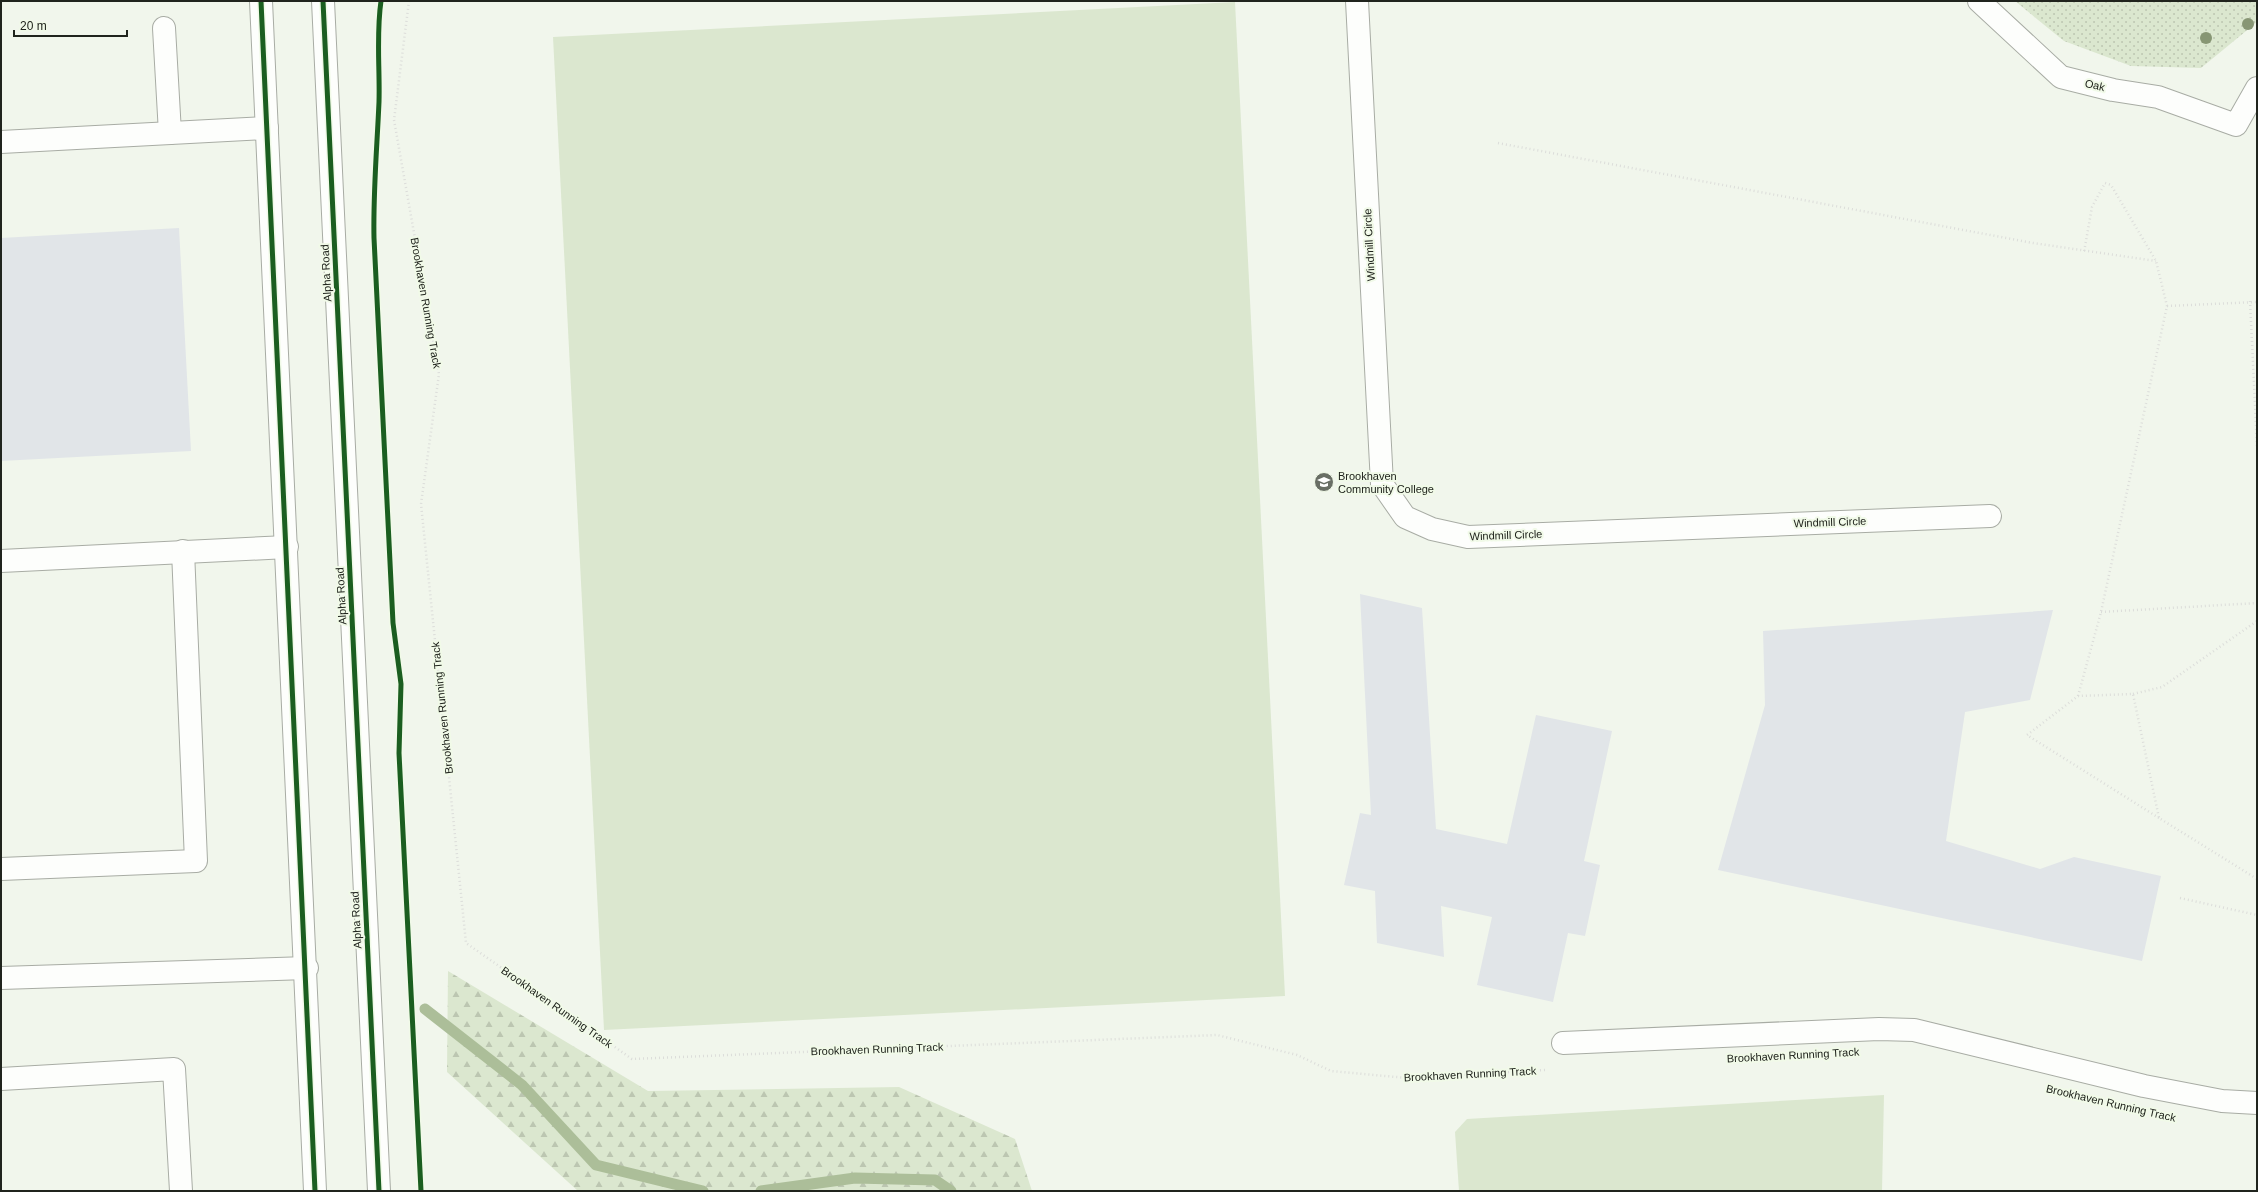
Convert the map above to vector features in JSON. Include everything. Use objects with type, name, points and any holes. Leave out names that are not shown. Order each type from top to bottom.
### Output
[{"type":"street","points":[[261,1],[287,546],[315,1191]]},
{"type":"street","name":"Alpha Road","points":[[323,1],[379,1191]]},
{"type":"street","name":"Windmill Circle","points":[[1357,1],[1382,484],[1405,518],[1432,529],[1468,537],[1990,516]]},
{"type":"street","name":"Oak","points":[[1978,1],[2061,77],[2113,90],[2158,97],[2236,125],[2257,88]]},
{"type":"street","points":[[164,28],[170,133]]},
{"type":"street","points":[[1,142],[267,128]]},
{"type":"street","points":[[1,560],[287,546]]},
{"type":"street","points":[[1,869],[196,861],[183,551]]},
{"type":"street","points":[[1,978],[306,968]]},
{"type":"street","points":[[1563,1043],[1879,1029],[1914,1030],[2144,1086],[2222,1101],[2257,1103]]},
{"type":"street","points":[[1,1079],[174,1070],[181,1191]]},
{"type":"path","points":[[1498,143],[2084,252],[2156,261]]},
{"type":"path","points":[[2078,696],[2101,612],[2167,306],[2156,261],[2112,185],[2105,183],[2092,207],[2084,252]]},
{"type":"path","points":[[2250,302],[2257,446]]},
{"type":"path","points":[[2167,306],[2257,302]]},
{"type":"path","points":[[2101,612],[2257,603]]},
{"type":"path","points":[[2257,621],[2162,687],[2133,694],[2078,696],[2027,735],[2257,879]]},
{"type":"path","points":[[2133,694],[2160,818]]},
{"type":"path","points":[[2180,898],[2257,915]]},
{"type":"green space","points":[[2015,1],[2257,1],[2257,22],[2201,68],[2131,66],[2064,41]]},
{"type":"green space","points":[[1235,2],[1285,996],[604,1030],[553,37]]},
{"type":"green space","points":[[448,971],[648,1091],[899,1087],[1015,1139],[1032,1191],[578,1191],[447,1072]]},
{"type":"green space","points":[[1884,1095],[1882,1191],[1459,1191],[1455,1132],[1467,1119]]},
{"type":"building","points":[[179,228],[191,451],[1,461],[1,238]]},
{"type":"building","points":[[1360,594],[1422,608],[1436,829],[1507,844],[1536,715],[1612,731],[1584,861],[1600,865],[1585,936],[1568,933],[1553,1002],[1477,985],[1492,917],[1441,906],[1444,957],[1377,943],[1375,891],[1344,885],[1360,813],[1371,815]]},
{"type":"building","points":[[2053,610],[2030,700],[1965,712],[1946,841],[2040,869],[2074,857],[2161,876],[2142,961],[1718,870],[1765,705],[1763,631]]},
{"type":"waterway","points":[[425,1009],[522,1085],[596,1165],[703,1191]]},
{"type":"waterway","points":[[761,1191],[855,1178],[935,1180],[951,1191]]},
{"type":"cycle path","points":[[261,1],[315,1191]]},
{"type":"cycle path","points":[[323,1],[379,1191]]},
{"type":"cycle path","points":[[381,1],[378,39],[379,102],[374,238],[393,623],[401,684],[399,753],[421,1191]]},
{"type":"place","name":"Brookhaven Community College","points":[[1324,482]]}]
